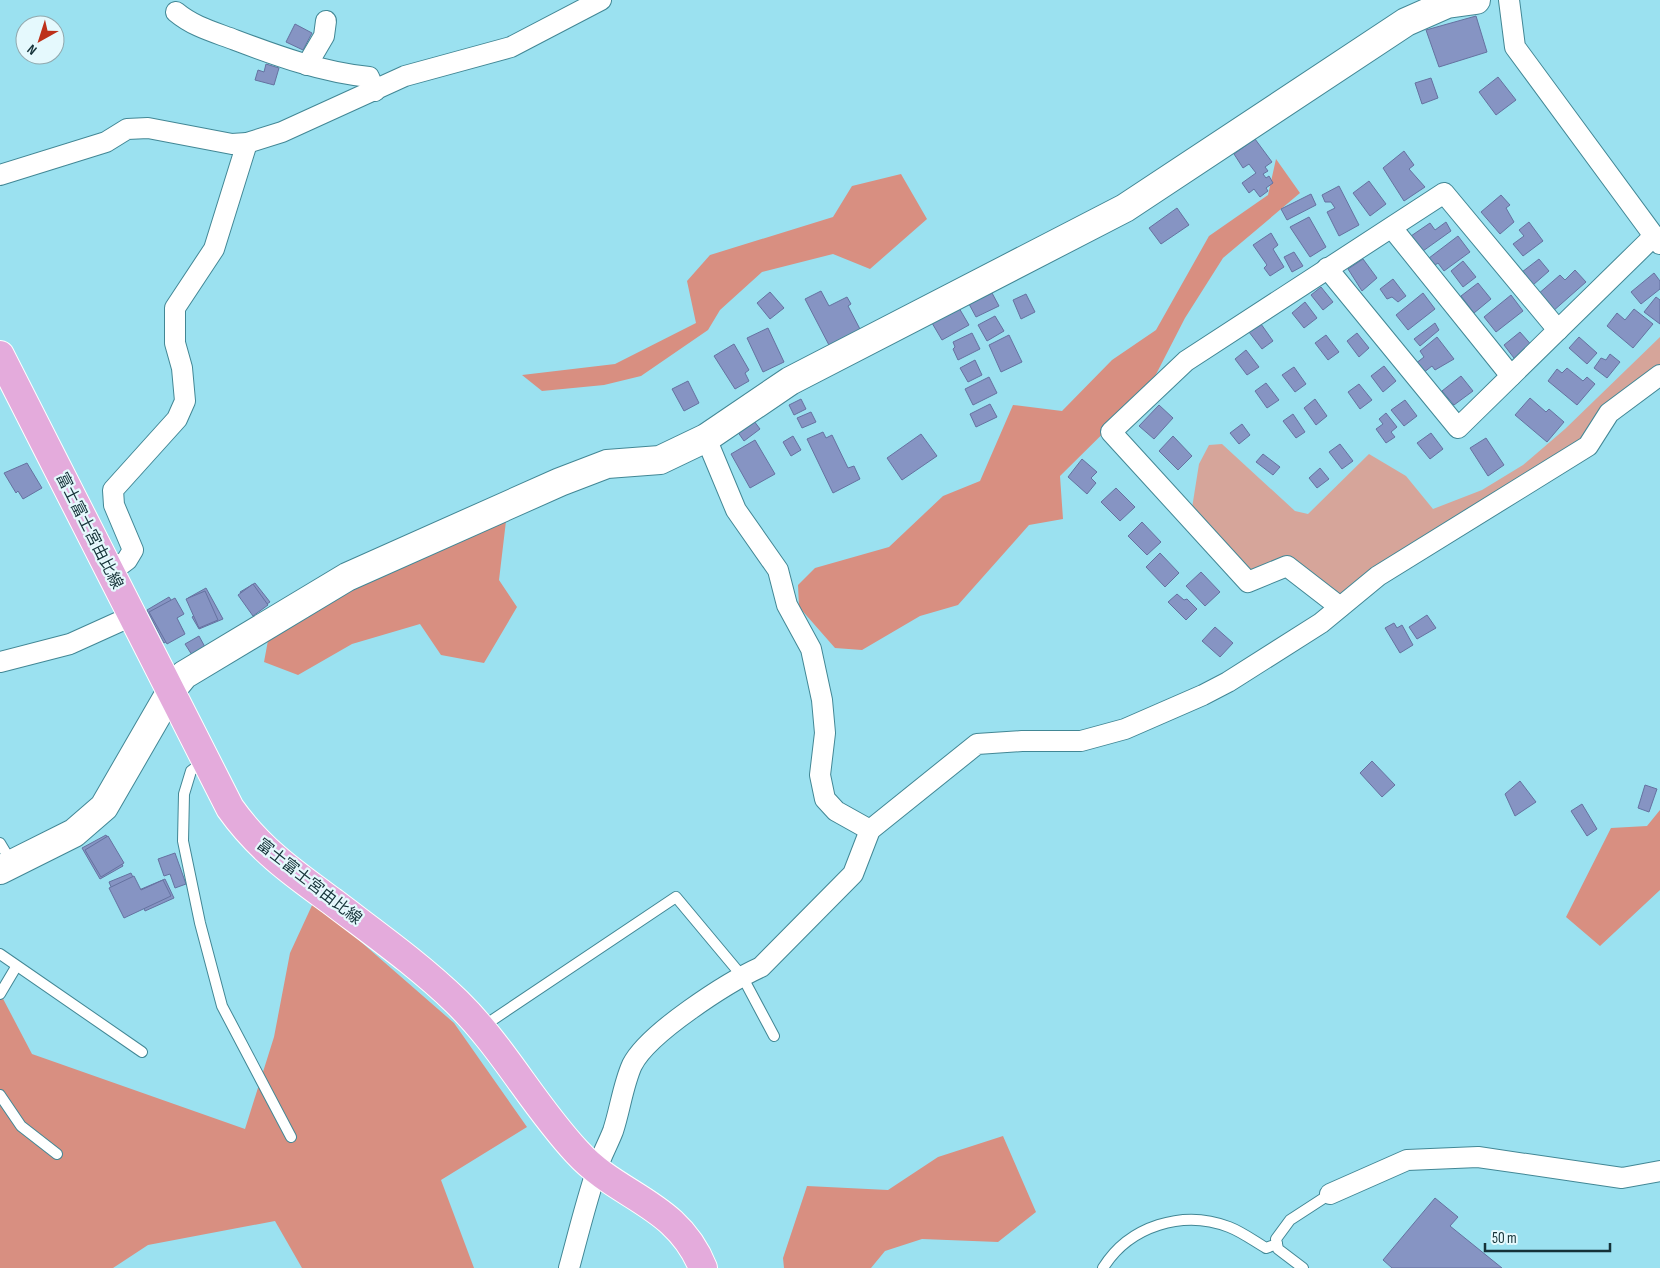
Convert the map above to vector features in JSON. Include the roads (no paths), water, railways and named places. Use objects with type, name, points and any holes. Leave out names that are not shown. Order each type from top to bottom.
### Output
[{"type":"main road","name":"富士富士宮由比線","points":[[0,355],[230,808],[248,833],[280,863],[410,960],[482,1028],[577,1153],[597,1170],[662,1212],[679,1228],[696,1251],[702,1268]]},
{"type":"street","points":[[0,175],[106,142],[127,129],[148,128],[232,144],[247,143],[282,132],[405,76],[511,47],[601,0]]},
{"type":"street","points":[[4,859],[74,833],[104,806],[171,691],[184,675],[347,577],[560,482],[607,464],[660,460],[706,438],[790,381],[1125,208],[1406,22],[1447,4],[1476,0]]},
{"type":"street","points":[[1327,268],[1458,428],[1558,330],[1657,240],[1515,47],[1509,0]]},
{"type":"street","points":[[176,12],[190,24],[275,57],[337,74],[370,77],[375,91]]},
{"type":"street","points":[[307,65],[324,36],[326,21]]},
{"type":"street","points":[[111,572],[127,560],[133,550],[114,504],[113,490],[178,419],[185,401],[182,368],[175,343],[175,308],[214,249],[247,143]]},
{"type":"street","points":[[1340,607],[1287,566],[1248,582],[1111,432],[1186,361],[1444,193],[1558,330]]},
{"type":"street","points":[[1392,228],[1511,376]]},
{"type":"street","points":[[569,1268],[597,1170],[612,1131],[632,1066],[642,1051],[662,1032],[742,976],[761,967],[853,874],[870,830],[977,744],[1022,741],[1081,741],[1125,728],[1228,682],[1321,623],[1378,576],[1588,446],[1609,413],[1660,375]]},
{"type":"street","points":[[706,438],[736,510],[778,570],[787,605],[811,649],[822,700],[825,733],[820,775],[825,799],[836,811],[870,830]]},
{"type":"street","points":[[0,662],[70,644],[132,616]]},
{"type":"street","points":[[1330,1194],[1407,1160],[1478,1157],[1622,1178],[1660,1171]]},
{"type":"lane","points":[[206,760],[191,771],[184,794],[183,842],[200,923],[222,1006],[291,1136]]},
{"type":"lane","points":[[482,1028],[676,897],[742,976],[774,1036]]},
{"type":"lane","points":[[0,954],[16,967],[142,1052]]},
{"type":"lane","points":[[0,994],[16,967]]},
{"type":"lane","points":[[0,1095],[21,1126],[57,1154]]},
{"type":"lane","points":[[1303,1268],[1278,1249],[1276,1239],[1290,1220],[1330,1194]]},
{"type":"lane","points":[[1103,1268],[1122,1244],[1135,1235],[1150,1227],[1183,1220],[1201,1220],[1231,1227],[1266,1248],[1277,1244]]}]
